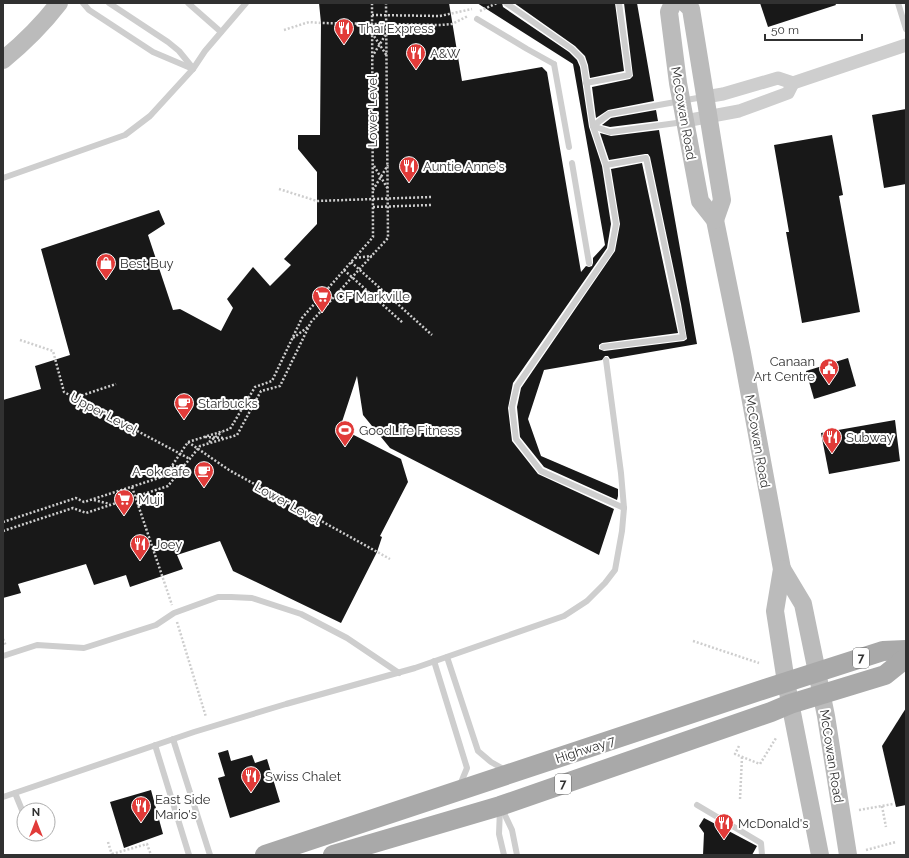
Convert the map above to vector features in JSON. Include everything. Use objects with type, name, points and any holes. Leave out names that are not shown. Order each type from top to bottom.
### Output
[{"type":"main road","points":[[3,60],[42,25],[58,3]]},
{"type":"main road","name":"McCowan Road","points":[[673,3],[668,12],[681,101],[700,201],[715,220],[742,353],[782,569],[775,611],[790,704],[820,855]]},
{"type":"main road","name":"McCowan Road","points":[[685,3],[691,10],[722,200],[715,220]]},
{"type":"main road","name":"McCowan Road","points":[[782,569],[803,604],[822,695],[848,855]]},
{"type":"main road","name":"Highway 7","points":[[265,855],[817,672],[883,651],[906,650]]},
{"type":"main road","name":"Highway 7","points":[[333,855],[500,806],[771,712],[790,704],[886,675],[906,658]]},
{"type":"street","points":[[705,97],[723,94],[778,78],[793,83],[906,45]]},
{"type":"street","points":[[685,122],[739,111],[788,93],[793,83]]},
{"type":"lane","points":[[83,3],[89,10],[154,52],[193,69]]},
{"type":"lane","points":[[109,3],[168,42],[179,51],[193,69]]},
{"type":"lane","points":[[188,3],[221,32]]},
{"type":"lane","points":[[3,178],[125,135],[150,116],[193,69],[221,32],[246,3]]},
{"type":"lane","points":[[506,3],[581,58],[584,66],[593,126],[606,165],[616,224],[611,250],[517,386],[512,407],[516,439],[541,471],[624,508]]},
{"type":"lane","points":[[586,83],[628,75],[619,3]]},
{"type":"lane","points":[[898,3],[906,29]]},
{"type":"lane","points":[[477,19],[527,50],[554,64]]},
{"type":"lane","points":[[554,64],[560,59]]},
{"type":"lane","points":[[554,64],[569,147]]},
{"type":"lane","points":[[593,126],[609,114],[705,97]]},
{"type":"lane","points":[[593,126],[610,132],[685,122]]},
{"type":"lane","points":[[603,347],[683,337],[646,158],[606,165]]},
{"type":"lane","points":[[572,163],[589,262]]},
{"type":"lane","points":[[3,798],[173,739],[286,704],[399,673],[447,657],[564,616],[588,601],[614,570],[622,531],[624,508],[621,473],[606,360]]},
{"type":"lane","points":[[3,656],[36,646],[84,648],[156,626],[174,613],[218,597],[252,598],[301,614],[347,638],[399,673]]},
{"type":"lane","points":[[447,657],[478,752],[491,762],[512,773]]},
{"type":"lane","points":[[434,661],[467,768],[456,792]]},
{"type":"lane","points":[[173,739],[210,855]]},
{"type":"lane","points":[[155,745],[189,855]]},
{"type":"lane","points":[[15,793],[19,802]]},
{"type":"lane","points":[[697,805],[761,843],[762,855]]},
{"type":"lane","points":[[500,806],[499,834],[504,855]]},
{"type":"lane","points":[[500,806],[512,830],[517,855]]},
{"type":"path","name":"Lower Level","points":[[207,444],[224,431],[230,429],[255,387],[272,381],[302,318],[373,236],[372,3]]},
{"type":"path","points":[[3,531],[73,508],[86,513],[168,486],[200,446],[237,435],[261,391],[280,386],[311,322],[388,238],[386,3]]},
{"type":"path","points":[[284,30],[309,22],[452,24],[498,3]]},
{"type":"path","points":[[372,15],[440,16],[472,10]]},
{"type":"path","points":[[372,57],[386,32]]},
{"type":"path","points":[[372,33],[387,57]]},
{"type":"path","points":[[373,165],[388,190]]},
{"type":"path","points":[[373,190],[388,165]]},
{"type":"path","points":[[279,189],[317,201],[431,196]]},
{"type":"path","points":[[373,208],[432,205]]},
{"type":"path","points":[[354,258],[372,256]]},
{"type":"path","points":[[351,262],[432,335]]},
{"type":"path","points":[[344,270],[403,323]]},
{"type":"path","points":[[292,338],[308,327]]},
{"type":"path","name":"Upper Level","points":[[20,340],[52,351],[64,392],[190,459]]},
{"type":"path","points":[[74,398],[116,384]]},
{"type":"path","points":[[3,522],[76,498],[84,502],[94,500],[165,476],[188,442],[224,431]]},
{"type":"path","points":[[202,437],[228,438]]},
{"type":"path","name":"Lower Level","points":[[188,442],[229,470],[390,559]]},
{"type":"path","points":[[171,466],[184,467]]},
{"type":"path","points":[[132,487],[174,613],[206,717]]},
{"type":"path","points":[[94,500],[111,504]]},
{"type":"path","points":[[693,641],[759,663]]},
{"type":"path","points":[[738,746],[735,754],[760,764],[776,738]]},
{"type":"path","points":[[740,799],[742,757]]},
{"type":"path","points":[[859,810],[893,804]]},
{"type":"path","points":[[882,806],[886,827]]},
{"type":"path","points":[[108,842],[112,855],[147,844],[151,855]]},
{"type":"path","points":[[866,850],[896,842]]},
{"type":"building","name":"CF Markville","points":[[319,3],[449,3],[462,81],[542,67],[547,72],[581,272],[586,266],[592,266],[593,258],[605,245],[573,64],[477,3],[502,3],[503,7],[569,52],[577,60],[580,67],[589,127],[602,166],[611,224],[607,248],[513,383],[508,408],[512,441],[538,474],[614,509],[599,555],[390,448],[363,415],[357,376],[340,428],[401,459],[408,482],[380,536],[382,537],[377,552],[341,623],[233,571],[220,541],[177,555],[183,569],[130,587],[126,575],[94,585],[86,564],[18,584],[21,593],[3,598],[3,400],[41,389],[35,366],[70,355],[41,249],[159,210],[165,224],[148,235],[173,310],[180,309],[221,331],[233,308],[227,299],[253,267],[270,286],[291,265],[284,259],[317,224],[317,172],[298,149],[298,135],[320,135],[321,23]]},
{"type":"building","points":[[514,3],[615,3],[624,71],[590,78],[585,56],[575,46]]},
{"type":"building","points":[[624,3],[637,3],[654,101],[608,110],[596,118],[592,87],[630,79],[633,76]]},
{"type":"building","points":[[760,3],[835,3],[836,5],[768,27]]},
{"type":"building","points":[[906,109],[906,184],[884,188],[872,115]]},
{"type":"building","points":[[656,110],[658,121],[610,127],[602,125],[611,118]]},
{"type":"building","points":[[659,130],[697,344],[610,359],[608,356],[605,356],[602,360],[544,370],[528,419],[541,456],[618,489],[617,500],[544,467],[520,437],[517,407],[521,388],[615,251],[620,224],[611,169],[642,163],[678,333],[602,343],[599,345],[599,349],[604,351],[684,341],[687,339],[650,157],[648,154],[645,154],[609,160],[600,133],[611,136]]},
{"type":"building","points":[[832,135],[843,195],[839,196],[860,312],[802,323],[786,232],[789,232],[774,145]]},
{"type":"building","points":[[848,358],[856,386],[814,399],[806,371]]},
{"type":"building","points":[[895,420],[900,461],[829,474],[821,433]]},
{"type":"building","points":[[906,708],[906,805],[896,807],[882,746]]},
{"type":"building","points":[[228,750],[231,761],[252,755],[255,763],[267,759],[280,802],[230,818],[218,778],[225,776],[218,753]]},
{"type":"building","points":[[151,790],[163,834],[124,848],[110,802]]},
{"type":"building","name":"McDonald's","points":[[704,818],[757,846],[752,855],[703,855],[704,833],[699,826]]},
{"type":"place","name":"Thaï Express","points":[[344,45]]},
{"type":"place","name":"A&W","points":[[416,70]]},
{"type":"place","name":"Auntie Anne's","points":[[409,183]]},
{"type":"place","name":"Best Buy","points":[[106,280]]},
{"type":"place","name":"CF Markville","points":[[322,313]]},
{"type":"place","name":"Canaan Art Centre","points":[[829,385]]},
{"type":"place","name":"Starbucks","points":[[184,420]]},
{"type":"place","name":"GoodLife Fitness","points":[[345,447]]},
{"type":"place","name":"Subway","points":[[832,454]]},
{"type":"place","name":"A-ok cafe","points":[[204,488]]},
{"type":"place","name":"Muji","points":[[124,516]]},
{"type":"place","name":"Joey","points":[[140,561]]},
{"type":"place","name":"Swiss Chalet","points":[[251,793]]},
{"type":"place","name":"East Side Mario's","points":[[141,823]]},
{"type":"place","name":"McDonald's","points":[[724,840]]}]
